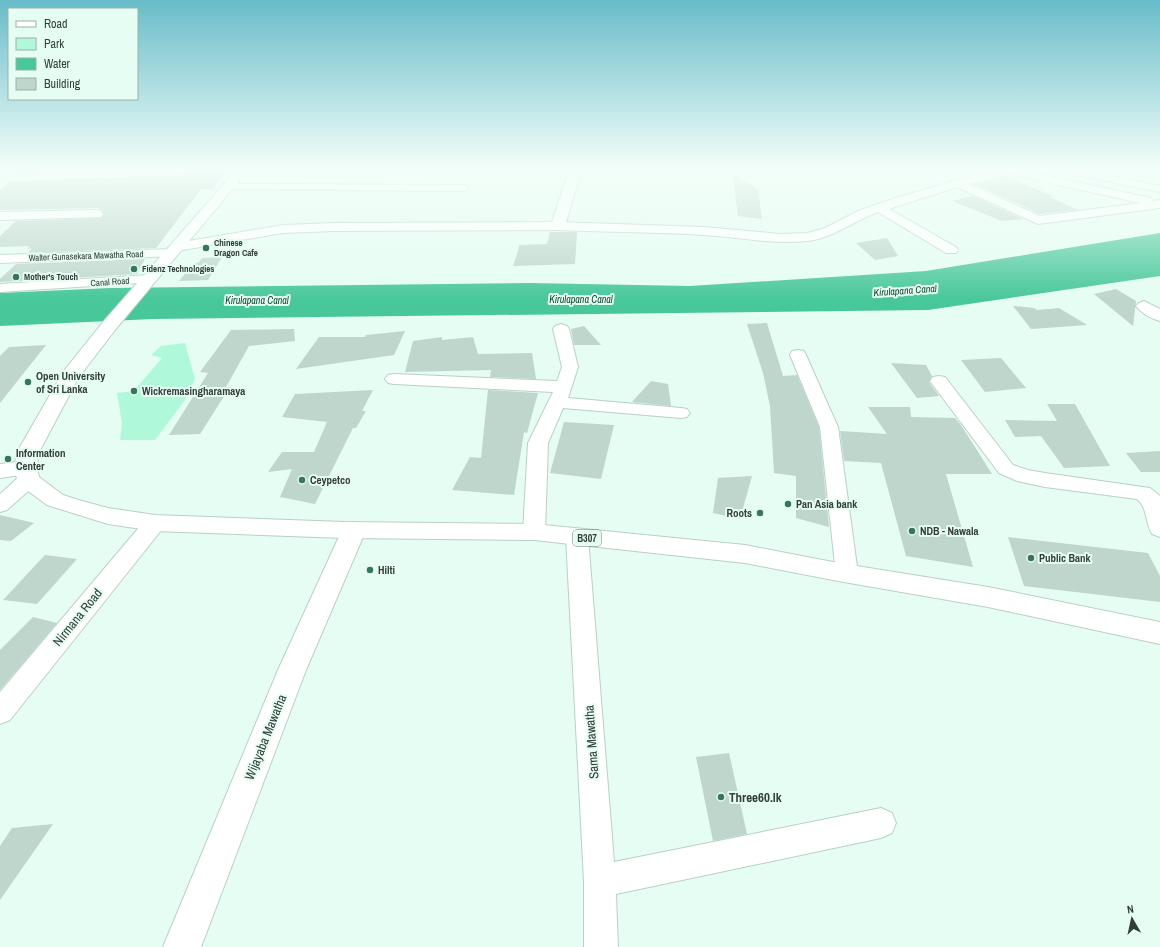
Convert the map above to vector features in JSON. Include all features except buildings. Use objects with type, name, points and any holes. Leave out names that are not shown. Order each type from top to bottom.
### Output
[{"type":"main road","points":[[0,471],[27,474],[27,454],[70,376],[109,326],[206,212]]},
{"type":"main road","points":[[174,250],[283,230],[334,227],[558,226],[562,212]]},
{"type":"main road","name":"B307","points":[[27,474],[55,500],[108,516],[155,523],[354,530],[534,532],[745,554],[846,574],[988,597],[1160,633]]},
{"type":"main road","name":"Wijayaba Mawatha","points":[[182,947],[292,670],[354,530]]},
{"type":"street","points":[[558,226],[704,231],[780,238],[808,237],[830,231],[867,212]]},
{"type":"street","points":[[886,212],[952,250]]},
{"type":"street","points":[[1021,212],[1038,220],[1098,212]]},
{"type":"street","points":[[0,216],[98,214]]},
{"type":"street","points":[[0,230],[16,215]]},
{"type":"street","name":"Walter Gunasekara Mawatha Road","points":[[0,259],[174,250]]},
{"type":"street","name":"Canal Road","points":[[0,288],[148,280]]},
{"type":"street","points":[[1144,306],[1160,316]]},
{"type":"street","points":[[534,532],[538,443],[560,394],[570,367],[561,329]]},
{"type":"street","points":[[798,355],[829,427],[846,574]]},
{"type":"street","points":[[394,379],[560,394],[681,413]]},
{"type":"street","points":[[939,381],[1006,469],[1024,476],[1045,480],[1143,493],[1153,500],[1160,529]]},
{"type":"street","points":[[0,505],[27,474]]},
{"type":"street","name":"Nirmana Road","points":[[0,712],[155,523]]},
{"type":"street","name":"Sama Mawatha","points":[[577,537],[600,881],[601,947]]},
{"type":"street","points":[[600,881],[881,823]]},
{"type":"green space","points":[[185,343],[195,379],[185,400],[155,440],[120,440],[122,423],[117,393],[134,391],[162,358],[151,355],[161,346]]},
{"type":"water","name":"Kirulapana Canal","points":[[1160,233],[1160,276],[928,310],[153,319],[0,326],[0,293],[110,288],[530,283],[690,286],[926,271]]},
{"type":"place","name":"Chinese Dragon Cafe","points":[[206,248]]},
{"type":"place","name":"Fidenz Technologies","points":[[134,269]]},
{"type":"place","name":"Mother's Touch","points":[[16,277]]},
{"type":"place","name":"Open University of Sri Lanka","points":[[28,382]]},
{"type":"place","name":"Wickremasingharamaya","points":[[134,391]]},
{"type":"place","name":"Information Center","points":[[8,459]]},
{"type":"place","name":"Ceypetco","points":[[302,480]]},
{"type":"place","name":"Pan Asia bank","points":[[788,504]]},
{"type":"place","name":"Roots","points":[[760,513]]},
{"type":"place","name":"NDB - Nawala","points":[[912,531]]},
{"type":"place","name":"Public Bank","points":[[1031,558]]},
{"type":"place","name":"Hilti","points":[[370,570]]},
{"type":"place","name":"Three60.lk","points":[[721,797]]}]
